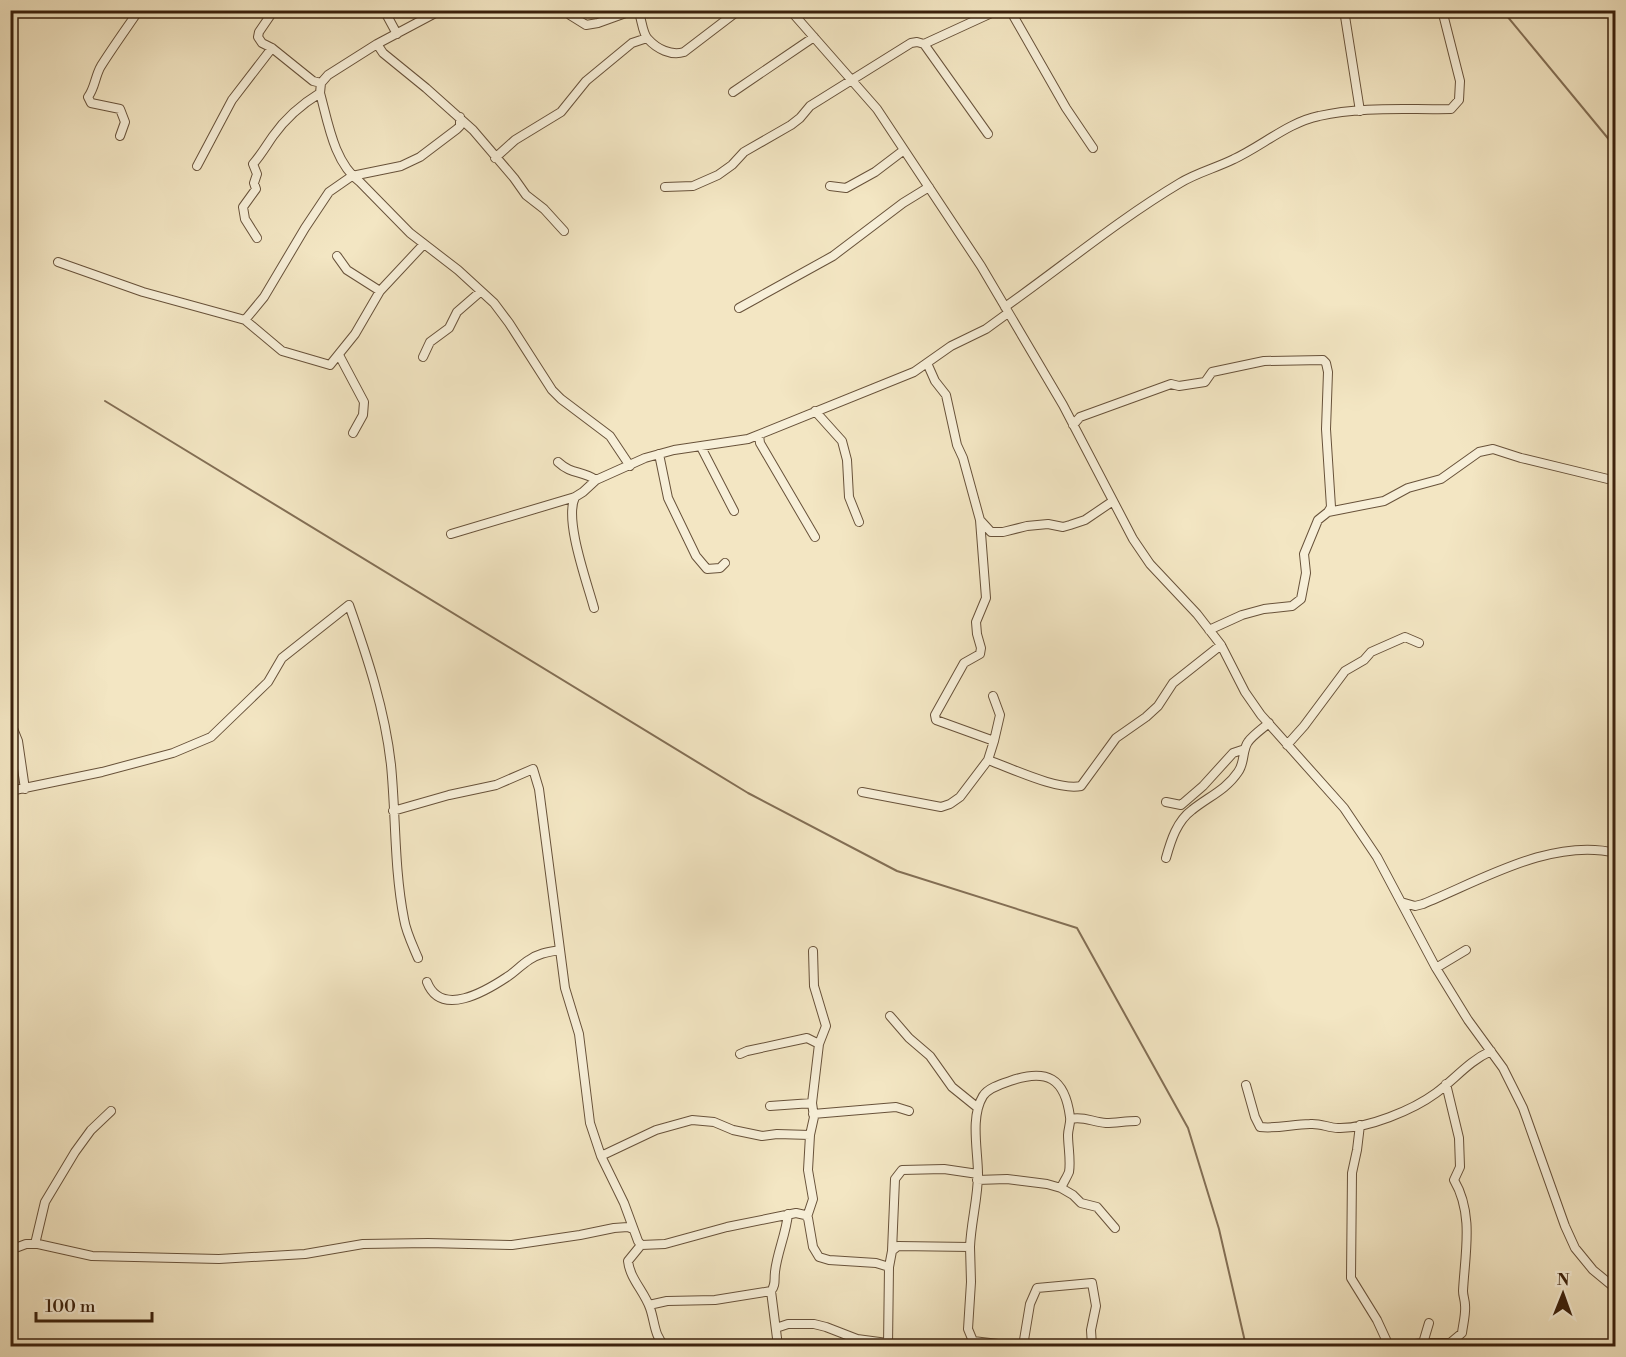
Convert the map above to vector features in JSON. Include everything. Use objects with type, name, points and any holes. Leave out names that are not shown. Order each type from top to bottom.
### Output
[{"type":"street","points":[[120,135],[125,122],[120,109],[91,103],[88,97],[100,68],[139,10]]},
{"type":"street","points":[[274,10],[258,37],[262,43],[272,48],[301,73],[321,83]]},
{"type":"street","points":[[384,10],[397,34]]},
{"type":"street","points":[[441,10],[377,44],[328,75],[321,83],[320,93],[338,153],[352,176],[423,245],[458,270],[494,303],[552,390],[610,436],[630,466]]},
{"type":"street","points":[[567,10],[570,15],[586,25],[636,10],[647,38],[668,53],[676,55],[684,52],[739,10]]},
{"type":"street","points":[[790,10],[877,109],[981,266],[1073,425],[1133,539],[1150,564],[1197,614],[1221,645],[1245,692],[1287,745],[1344,808],[1377,857],[1436,968],[1468,1020],[1503,1068],[1523,1108],[1575,1248],[1593,1270],[1616,1289]]},
{"type":"street","points":[[924,44],[998,10]]},
{"type":"street","points":[[1010,10],[1066,108],[1093,148]]},
{"type":"street","points":[[1344,10],[1360,111]]},
{"type":"street","points":[[451,534],[575,497],[597,480],[645,458],[674,450],[748,439],[914,372],[951,346],[986,329],[1098,237],[1182,181],[1234,159],[1303,121],[1319,116],[1360,111],[1451,109],[1456,105],[1461,94],[1460,81],[1442,10]]},
{"type":"street","points":[[734,92],[814,37]]},
{"type":"street","points":[[495,158],[515,140],[561,112],[586,81],[632,44],[647,38]]},
{"type":"street","points":[[665,187],[693,186],[718,175],[744,152],[800,118],[810,106],[911,43],[924,44],[988,134]]},
{"type":"street","points":[[377,44],[383,53],[460,117],[514,178],[526,195],[544,209],[564,231]]},
{"type":"street","points":[[197,166],[232,100],[272,48]]},
{"type":"street","points":[[257,237],[245,219],[243,207],[256,189],[254,183],[257,174],[253,164],[265,151],[272,137],[303,104],[320,93]]},
{"type":"street","points":[[245,320],[264,297],[329,192],[352,176],[401,166],[420,157],[460,126],[460,117]]},
{"type":"street","points":[[830,186],[846,188],[875,172],[904,150]]},
{"type":"street","points":[[739,308],[833,256],[903,203],[929,187]]},
{"type":"street","points":[[58,262],[143,292],[245,320],[282,351],[330,365],[355,334],[380,291],[423,245]]},
{"type":"street","points":[[337,256],[347,270],[380,291]]},
{"type":"street","points":[[423,357],[430,342],[449,328],[457,312],[480,291]]},
{"type":"street","points":[[339,355],[364,402],[363,415],[353,433]]},
{"type":"street","points":[[1073,425],[1080,417],[1171,384],[1179,386],[1205,382],[1212,372],[1233,366],[1264,361],[1323,360],[1326,363],[1328,372],[1326,429],[1331,507],[1318,520],[1304,554],[1306,573],[1301,599],[1292,606],[1264,609],[1242,615],[1209,630]]},
{"type":"street","points":[[927,363],[935,381],[946,395],[957,446],[963,458],[980,520],[986,598],[976,622],[980,654],[964,663],[935,715],[936,720],[994,741]]},
{"type":"street","points":[[815,411],[842,441],[847,460],[849,496],[859,522]]},
{"type":"street","points":[[759,435],[760,443],[815,537]]},
{"type":"street","points":[[701,447],[734,511]]},
{"type":"street","points":[[1328,512],[1384,501],[1408,488],[1441,479],[1472,456],[1493,449],[1616,481]]},
{"type":"street","points":[[659,454],[668,498],[696,556],[707,569],[720,568],[725,563]]},
{"type":"street","points":[[558,462],[568,471],[586,474],[597,480]]},
{"type":"street","points":[[575,497],[571,510],[572,529],[594,608]]},
{"type":"street","points":[[980,520],[991,532],[1048,524],[1062,527],[1084,520],[1113,501]]},
{"type":"street","points":[[10,791],[102,772],[173,753],[211,737],[268,682],[282,658],[349,605],[367,656],[381,712],[391,764],[396,849],[404,921],[418,958]]},
{"type":"street","points":[[1287,745],[1345,671],[1364,660],[1371,652],[1389,643],[1405,637],[1419,643]]},
{"type":"street","points":[[988,760],[1046,781],[1072,787],[1081,786],[1116,738],[1146,717],[1158,706],[1173,683],[1221,645]]},
{"type":"street","points":[[861,792],[941,807],[960,797],[988,760],[1000,715],[993,696]]},
{"type":"street","points":[[10,721],[18,741],[25,789]]},
{"type":"street","points":[[1166,858],[1172,839],[1183,818],[1219,793],[1238,773],[1243,764],[1247,742],[1269,723]]},
{"type":"street","points":[[1166,801],[1173,805],[1181,805],[1203,786],[1233,753],[1245,749]]},
{"type":"street","points":[[393,811],[496,785],[533,769],[539,789],[565,988],[579,1034],[590,1123],[601,1156],[641,1245]]},
{"type":"street","points":[[1401,902],[1415,906],[1423,904],[1527,860],[1583,849],[1616,853]]},
{"type":"street","points":[[427,982],[431,992],[442,999],[467,998],[508,977],[530,959],[542,953],[560,950]]},
{"type":"street","points":[[1436,968],[1466,950]]},
{"type":"street","points":[[807,1217],[813,1199],[808,1170],[812,1103],[819,1044],[826,1026],[814,986],[813,951]]},
{"type":"street","points":[[890,1016],[909,1038],[930,1056],[952,1087],[978,1108]]},
{"type":"street","points":[[740,1054],[807,1038],[819,1044]]},
{"type":"street","points":[[1246,1085],[1255,1117],[1260,1126],[1275,1128],[1314,1124],[1338,1128],[1366,1125],[1418,1104],[1437,1093],[1476,1058],[1491,1051]]},
{"type":"street","points":[[1015,1347],[973,1341],[968,1329],[971,1282],[970,1247],[978,1177],[976,1145],[978,1108],[983,1094],[996,1086],[1018,1078],[1038,1075],[1059,1083],[1064,1090],[1071,1119],[1068,1131],[1069,1171],[1061,1188]]},
{"type":"street","points":[[1400,1347],[1423,1343],[1450,1343],[1462,1333],[1467,1252],[1466,1214],[1462,1194],[1454,1180],[1460,1167],[1458,1138],[1454,1109],[1446,1084]]},
{"type":"street","points":[[770,1106],[812,1103]]},
{"type":"street","points":[[813,1114],[896,1107],[909,1111]]},
{"type":"street","points":[[34,1244],[45,1202],[75,1152],[91,1130],[111,1111]]},
{"type":"street","points":[[1071,1119],[1078,1117],[1107,1123],[1121,1120],[1136,1122]]},
{"type":"street","points":[[601,1156],[656,1130],[692,1120],[714,1122],[732,1130],[762,1136],[810,1135]]},
{"type":"street","points":[[1360,1125],[1358,1150],[1352,1173],[1351,1278],[1377,1320],[1389,1347]]},
{"type":"street","points":[[776,1328],[788,1324],[814,1324],[856,1339],[887,1345],[895,1179],[902,1170],[944,1169],[978,1177],[1047,1184],[1061,1188],[1081,1203],[1097,1207],[1115,1228]]},
{"type":"street","points":[[665,1347],[658,1340],[649,1305],[629,1270],[628,1261],[641,1245],[665,1244],[727,1227],[796,1213],[807,1217],[813,1247],[819,1257],[829,1260],[876,1263],[889,1267]]},
{"type":"street","points":[[649,1305],[667,1301],[715,1300],[771,1291],[775,1287],[775,1271],[788,1214]]},
{"type":"street","points":[[10,1239],[14,1249],[26,1244],[34,1244],[92,1256],[219,1259],[305,1254],[363,1244],[512,1245],[580,1235],[614,1227],[633,1229]]},
{"type":"street","points":[[892,1251],[898,1246],[970,1247]]},
{"type":"street","points":[[1023,1347],[1030,1304],[1037,1288],[1092,1282],[1096,1306],[1091,1330],[1092,1347]]},
{"type":"street","points":[[771,1291],[778,1347]]},
{"type":"street","points":[[1423,1343],[1429,1323]]},
{"type":"waterway","points":[[1502,10],[1616,148]]},
{"type":"waterway","points":[[105,401],[748,793],[897,871],[1077,928],[1188,1128],[1219,1229],[1246,1346]]}]
